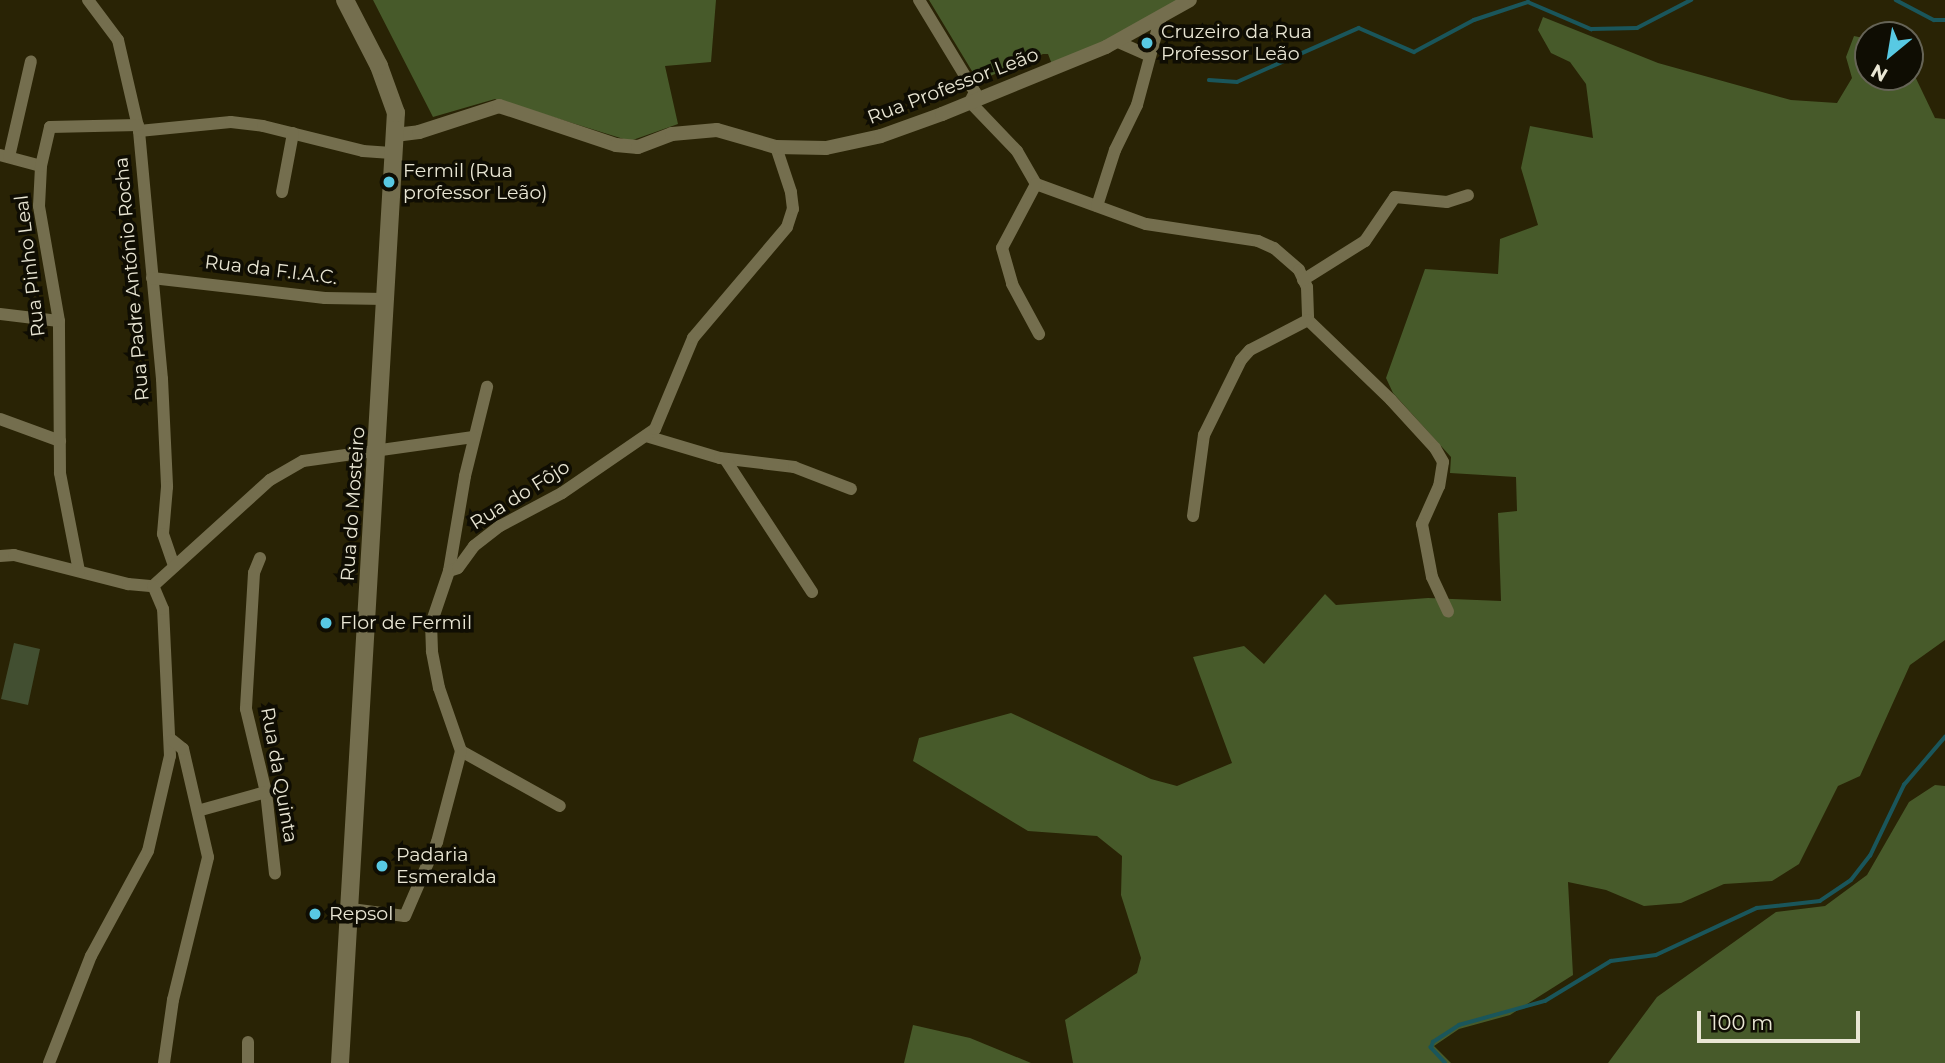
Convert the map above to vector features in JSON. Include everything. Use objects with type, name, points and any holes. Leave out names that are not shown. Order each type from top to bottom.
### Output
[{"type":"main road","name":"Rua do Mosteiro","points":[[340,1063],[395,144],[390,92],[345,0]]},
{"type":"street","points":[[919,0],[975,92],[970,102],[1017,151],[1036,184],[1146,224],[1181,226],[1258,240],[1274,248],[1303,280],[1308,320],[1391,400],[1436,448],[1443,462],[1439,486],[1422,524],[1432,577],[1448,611]]},
{"type":"street","name":"Rua Professor Leão","points":[[395,144],[499,106],[616,145],[638,147],[672,134],[717,130],[776,147],[826,148],[881,136],[970,102],[1116,41],[1190,0]]},
{"type":"street","name":"Rua Padre António Rocha","points":[[93,2],[118,40],[139,128],[162,379],[167,487],[163,534],[174,566]]},
{"type":"street","points":[[1097,206],[1115,149],[1137,105],[1161,16]]},
{"type":"street","points":[[1116,41],[1150,56]]},
{"type":"street","points":[[31,61],[5,156],[41,166]]},
{"type":"street","points":[[139,128],[230,122],[293,132],[363,151],[395,144]]},
{"type":"street","name":"Rua Pinho Leal","points":[[79,570],[60,473],[59,321],[39,206],[41,166],[50,127],[139,128]]},
{"type":"street","points":[[282,192],[293,132]]},
{"type":"street","name":"Rua do Fôjo","points":[[461,751],[439,688],[432,651],[431,624],[449,571],[458,568],[474,546],[500,526],[562,493],[655,429],[692,338],[787,227],[793,209],[792,192],[776,147]]},
{"type":"street","points":[[1036,184],[1002,247],[1012,284],[1039,334]]},
{"type":"street","points":[[1303,280],[1364,241],[1395,197],[1447,202],[1468,195]]},
{"type":"street","name":"Rua da F.I.A.C.","points":[[152,278],[325,298],[385,299]]},
{"type":"street","points":[[0,314],[59,321]]},
{"type":"street","points":[[1194,516],[1204,435],[1241,360],[1250,350],[1308,320]]},
{"type":"street","points":[[449,571],[473,437],[487,387]]},
{"type":"street","points":[[0,419],[60,442]]},
{"type":"street","points":[[646,436],[725,458],[794,467],[850,489]]},
{"type":"street","points":[[0,556],[79,570],[128,584],[153,586],[270,481],[303,461],[473,437]]},
{"type":"street","points":[[725,458],[812,592]]},
{"type":"street","name":"Rua da Quinta","points":[[260,558],[254,573],[246,709],[266,792],[275,874]]},
{"type":"street","points":[[49,1063],[91,956],[148,851],[172,740],[163,609],[153,586]]},
{"type":"street","points":[[164,1063],[173,1000],[206,874],[201,810],[183,749],[172,740]]},
{"type":"street","points":[[351,909],[405,916],[412,908],[437,842],[461,751],[560,806]]},
{"type":"street","points":[[201,810],[266,792]]},
{"type":"street","points":[[248,1042],[248,1063]]},
{"type":"green space","points":[[373,0],[716,0],[711,62],[665,66],[678,124],[630,141],[495,99],[433,117]]},
{"type":"green space","points":[[929,0],[1188,0],[1053,67],[1048,54],[1043,54],[978,81]]},
{"type":"green space","points":[[1543,17],[1658,63],[1791,100],[1837,103],[1852,78],[1846,57],[1854,36],[1854,91],[1922,91],[1935,118],[1945,119],[1945,640],[1910,665],[1860,776],[1838,786],[1799,864],[1772,881],[1724,884],[1681,903],[1644,906],[1606,890],[1568,882],[1573,975],[1510,1015],[1459,1029],[1434,1046],[1451,1063],[1073,1063],[1065,1020],[1137,973],[1141,958],[1121,895],[1122,856],[1097,836],[1028,831],[913,761],[919,738],[1011,713],[1151,779],[1177,786],[1232,763],[1193,657],[1244,646],[1264,664],[1325,594],[1336,605],[1428,598],[1501,601],[1498,513],[1517,511],[1516,477],[1450,473],[1451,457],[1393,393],[1386,378],[1425,269],[1498,274],[1500,239],[1538,225],[1521,168],[1530,126],[1593,138],[1586,84],[1570,62],[1551,53],[1538,30]]},
{"type":"green space","points":[[14,643],[40,649],[28,705],[1,699]]},
{"type":"green space","points":[[1935,785],[1945,786],[1945,1063],[1608,1063],[1657,997],[1776,912],[1825,906],[1867,875],[1909,802]]},
{"type":"green space","points":[[913,1025],[970,1038],[1031,1063],[904,1063]]},
{"type":"waterway","points":[[1209,80],[1237,82],[1359,28],[1414,52],[1474,20],[1528,2],[1591,29],[1637,28],[1691,0]]},
{"type":"waterway","points":[[1896,0],[1934,20],[1945,20]]},
{"type":"waterway","points":[[1445,1063],[1431,1048],[1433,1042],[1459,1025],[1545,1001],[1611,961],[1656,955],[1757,908],[1820,901],[1851,880],[1870,856],[1904,785],[1945,737]]},
{"type":"place","name":"Cruzeiro da Rua Professor Leão","points":[[1147,43]]},
{"type":"place","name":"Fermil (Rua professor Leão)","points":[[389,182]]},
{"type":"place","name":"Flor de Fermil","points":[[326,623]]},
{"type":"place","name":"Padaria Esmeralda","points":[[382,866]]},
{"type":"place","name":"Repsol","points":[[315,914]]}]
